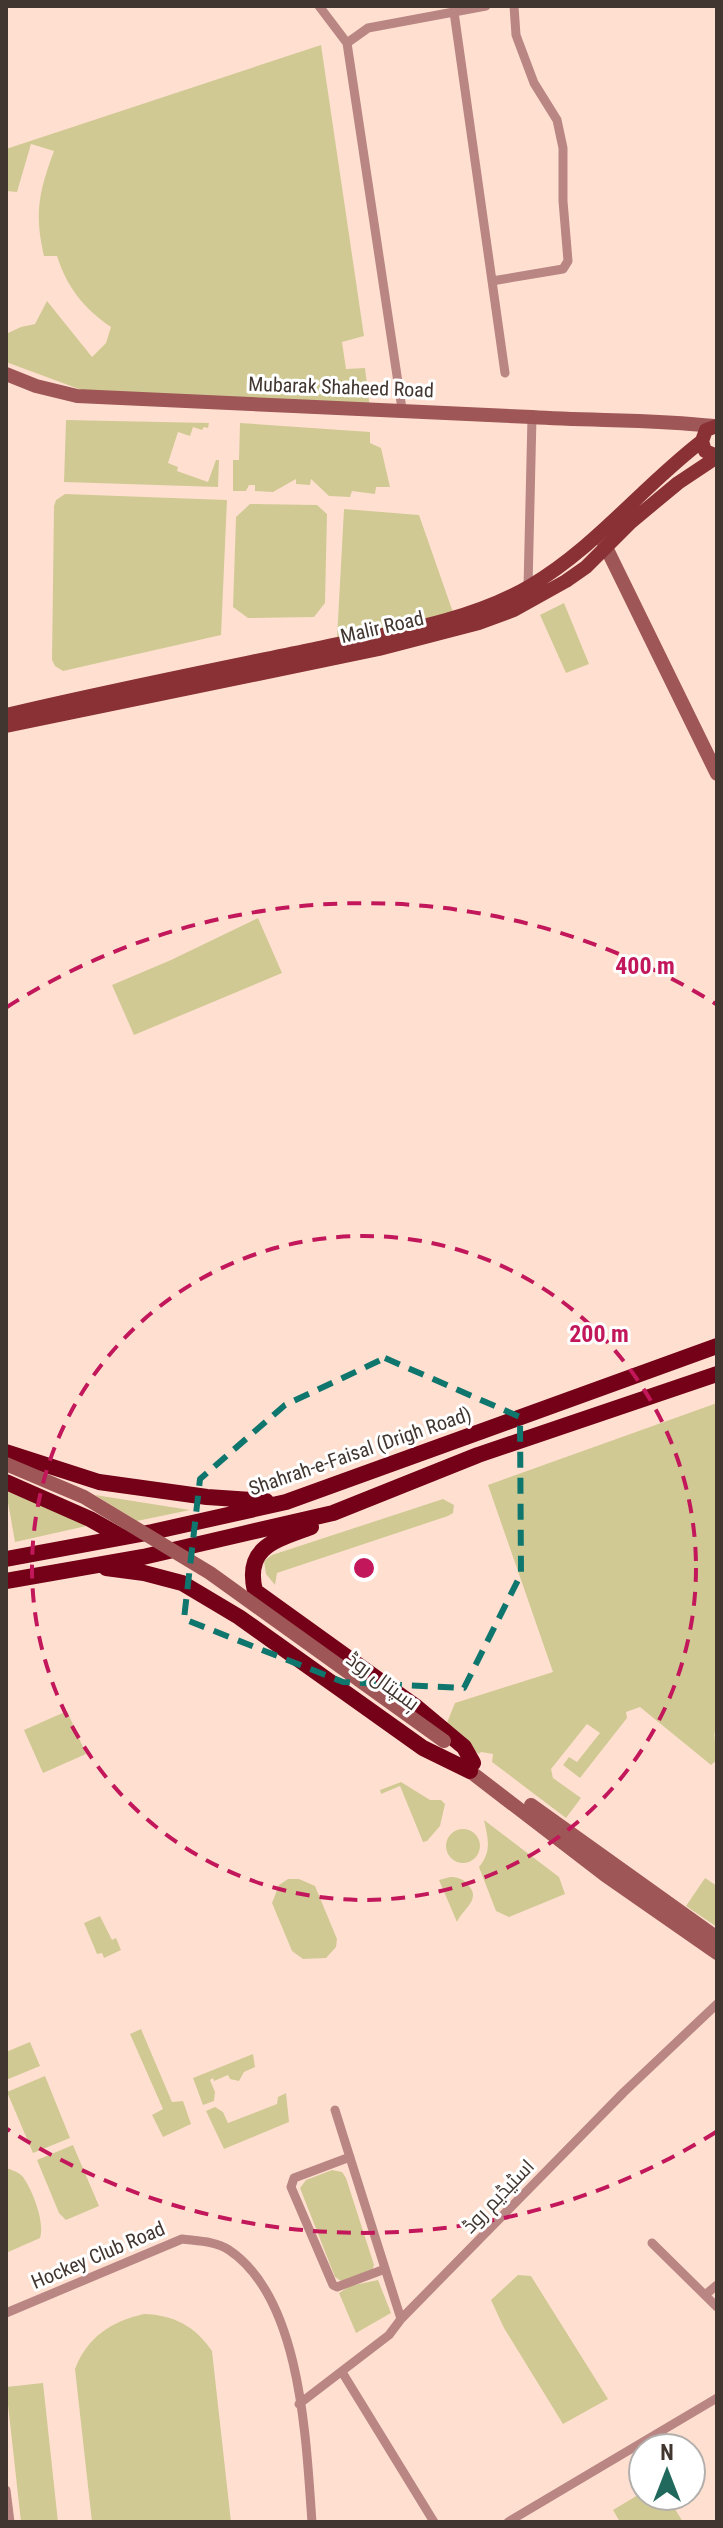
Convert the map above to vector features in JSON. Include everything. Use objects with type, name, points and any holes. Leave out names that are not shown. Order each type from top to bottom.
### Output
[{"type":"highway","name":"Shahrah-e-Faisal (Drigh Road)","points":[[6,1558],[286,1502],[717,1346]]},
{"type":"highway","points":[[6,1581],[143,1557],[333,1513],[478,1455],[717,1374]]},
{"type":"highway","points":[[6,1452],[89,1479],[207,1497],[286,1502]]},
{"type":"highway","points":[[89,1479],[90,1519]]},
{"type":"highway","points":[[6,1482],[90,1519],[122,1537]]},
{"type":"highway","points":[[333,1513],[312,1527],[281,1538],[261,1550],[253,1562],[255,1591],[415,1706],[464,1747],[472,1767]]},
{"type":"highway","points":[[88,1566],[144,1573],[182,1583],[239,1617],[423,1748],[472,1767]]},
{"type":"main road","name":"Mubarak Shaheed Road","points":[[6,374],[36,386],[77,396],[715,426]]},
{"type":"main road","points":[[678,422],[702,440],[705,451],[717,457]]},
{"type":"main road","name":"Malir Road","points":[[6,726],[173,689],[379,649],[479,623],[514,610],[566,581],[665,470],[702,440],[706,430],[715,426]]},
{"type":"main road","name":"Malir Road","points":[[6,715],[428,623],[485,606],[528,587],[603,542],[678,483],[717,457]]},
{"type":"main road","points":[[603,542],[715,763]]},
{"type":"main road","name":"ہسپتال روڈ","points":[[6,1464],[84,1497],[210,1573],[472,1767],[717,1938]]},
{"type":"main road","name":"ہسپتال روڈ","points":[[6,1471],[73,1500],[176,1560],[442,1745]]},
{"type":"main road","name":"ہسپتال روڈ","points":[[472,1767],[605,1875],[717,1953]]},
{"type":"street","points":[[319,6],[347,43],[402,409]]},
{"type":"street","points":[[347,43],[368,28],[486,6]]},
{"type":"street","points":[[492,281],[563,269],[568,261],[560,134],[557,120],[534,83],[516,35],[514,6]]},
{"type":"street","points":[[454,12],[505,373]]},
{"type":"street","points":[[528,587],[532,417]]},
{"type":"street","name":"اسٹیڈیم روڈ","points":[[299,2404],[389,2335],[401,2319],[624,2092],[717,2004]]},
{"type":"street","points":[[335,2110],[401,2319]]},
{"type":"street","points":[[350,2157],[294,2178],[291,2187],[333,2285],[337,2287],[385,2269]]},
{"type":"street","name":"Hockey Club Road","points":[[6,2313],[182,2239],[207,2242],[227,2249],[263,2283],[279,2312],[290,2349],[299,2404]]},
{"type":"street","points":[[652,2243],[717,2307]]},
{"type":"street","points":[[705,2295],[717,2285]]},
{"type":"street","points":[[342,2372],[434,2522]]},
{"type":"street","points":[[508,2522],[717,2398]]},
{"type":"street","points":[[299,2404],[312,2522]]},
{"type":"street","points":[[6,2490],[10,2522]]},
{"type":"highlighted area","points":[[385,1358],[520,1417],[521,1574],[464,1688],[343,1682],[184,1619],[200,1479],[285,1405]]},
{"type":"shaded area","points":[[321,45],[364,336],[342,342],[346,369],[365,368],[370,408],[87,392],[6,362],[6,334],[35,324],[47,301],[92,357],[106,343],[111,327],[77,296],[57,256],[44,256],[39,227],[40,202],[54,151],[31,144],[17,192],[6,191],[6,149]]},
{"type":"shaded area","points":[[66,420],[209,423],[208,428],[202,430],[193,427],[190,436],[178,432],[168,463],[178,467],[177,471],[208,482],[216,460],[219,460],[218,487],[64,482]]},
{"type":"shaded area","points":[[240,423],[370,432],[370,443],[381,448],[390,487],[376,487],[375,494],[352,491],[350,497],[329,496],[311,479],[310,485],[296,484],[296,479],[273,492],[255,491],[255,485],[249,485],[246,491],[233,491],[233,460],[239,460]]},
{"type":"shaded area","points":[[65,494],[227,500],[221,635],[63,671],[55,666],[52,660],[54,506],[56,500]]},
{"type":"shaded area","points":[[250,504],[317,505],[327,514],[325,603],[314,617],[248,618],[233,607],[236,517]]},
{"type":"shaded area","points":[[344,509],[419,515],[455,618],[337,638]]},
{"type":"shaded area","points":[[564,603],[589,664],[566,673],[540,615]]},
{"type":"shaded area","points":[[258,918],[282,973],[134,1035],[112,985]]},
{"type":"shaded area","points":[[717,1403],[717,1744],[714,1731],[717,1760],[711,1765],[640,1707],[626,1712],[627,1718],[580,1778],[563,1765],[569,1757],[577,1762],[600,1733],[587,1724],[551,1769],[553,1778],[581,1798],[566,1818],[492,1762],[493,1754],[479,1754],[444,1730],[455,1703],[553,1672],[488,1485]]},
{"type":"shaded area","points":[[6,1491],[91,1525],[15,1542]]},
{"type":"shaded area","points":[[95,1495],[190,1510],[137,1521]]},
{"type":"shaded area","points":[[443,1499],[454,1505],[453,1513],[448,1516],[277,1573],[275,1585],[266,1574],[264,1561],[272,1555]]},
{"type":"shaded area","points":[[67,1711],[86,1754],[43,1773],[24,1730]]},
{"type":"shaded area","points":[[401,1782],[430,1800],[441,1800],[445,1804],[440,1826],[427,1841],[423,1842],[400,1786],[381,1794],[380,1790]]},
{"type":"shaded area","points":[[484,1820],[559,1877],[565,1894],[509,1917],[496,1911],[479,1867],[487,1850]]},
{"type":"shaded area","points":[[463,1829],[475,1834],[480,1846],[475,1858],[463,1863],[451,1858],[446,1846],[451,1834]]},
{"type":"shaded area","points":[[450,1877],[465,1882],[473,1896],[457,1922],[439,1880]]},
{"type":"shaded area","points":[[705,1878],[717,1886],[717,1927],[686,1906]]},
{"type":"shaded area","points":[[288,1879],[299,1879],[315,1886],[337,1939],[336,1947],[326,1958],[303,1959],[292,1951],[272,1903],[279,1885]]},
{"type":"shaded area","points":[[100,1916],[112,1940],[116,1938],[121,1950],[104,1958],[102,1953],[97,1954],[84,1923]]},
{"type":"shaded area","points":[[141,2029],[172,2102],[183,2101],[191,2124],[163,2137],[152,2115],[163,2109],[130,2034]]},
{"type":"shaded area","points":[[30,2042],[40,2066],[6,2080],[6,2052]]},
{"type":"shaded area","points":[[253,2054],[255,2067],[244,2072],[239,2081],[230,2079],[228,2075],[210,2080],[215,2092],[214,2101],[203,2105],[193,2078]]},
{"type":"shaded area","points":[[45,2076],[70,2138],[33,2153],[7,2092]]},
{"type":"shaded area","points":[[286,2093],[289,2122],[224,2149],[206,2111],[215,2107],[223,2112],[228,2123],[277,2104],[278,2097]]},
{"type":"shaded area","points":[[73,2145],[99,2206],[66,2220],[59,2213],[37,2160]]},
{"type":"shaded area","points":[[6,2168],[20,2174],[27,2183],[37,2207],[41,2231],[40,2238],[6,2253]]},
{"type":"shaded area","points":[[332,2170],[342,2172],[346,2178],[374,2265],[372,2271],[341,2281],[335,2277],[300,2188],[306,2180]]},
{"type":"shaded area","points":[[518,2275],[531,2276],[608,2399],[563,2424],[504,2328],[491,2300]]},
{"type":"shaded area","points":[[378,2280],[391,2313],[356,2333],[339,2293],[350,2286]]},
{"type":"shaded area","points":[[144,2314],[183,2324],[212,2351],[231,2522],[92,2522],[75,2369],[86,2348],[102,2332],[121,2321]]},
{"type":"shaded area","points":[[43,2383],[58,2522],[21,2522],[6,2387]]},
{"type":"shaded area","points":[[627,2502],[627,2512],[677,2512],[683,2522],[620,2522],[613,2510]]}]
